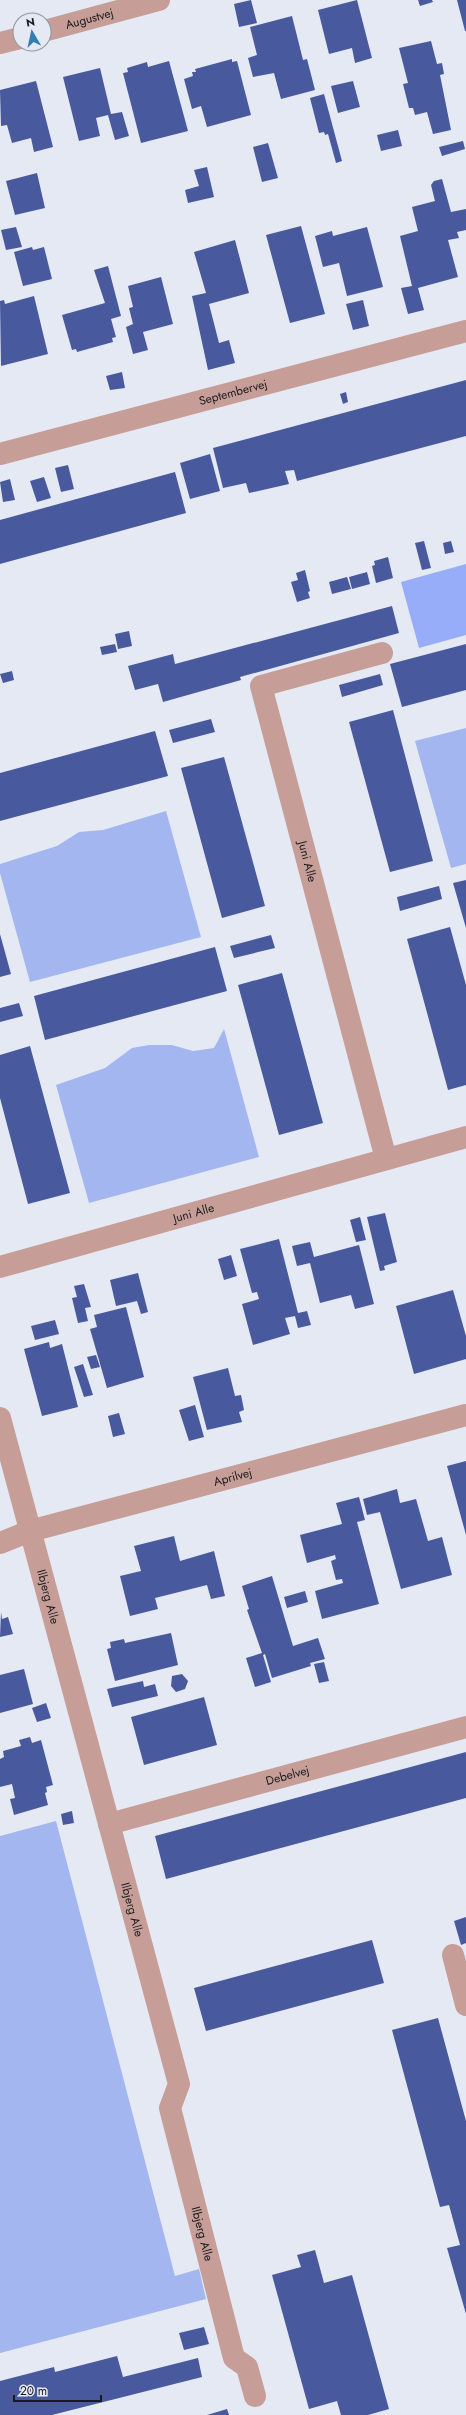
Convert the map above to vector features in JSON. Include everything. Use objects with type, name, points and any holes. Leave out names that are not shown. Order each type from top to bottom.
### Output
[{"type":"street","name":"Augustvej","points":[[52,29],[159,0]]},
{"type":"street","points":[[0,43],[12,40]]},
{"type":"street","name":"Septembervej","points":[[0,454],[466,330]]},
{"type":"street","name":"Juni Alle","points":[[382,653],[261,686],[386,1159]]},
{"type":"street","name":"Juni Alle","points":[[0,1266],[466,1137]]},
{"type":"street","name":"Aprilvej","points":[[0,1543],[30,1531],[466,1415]]},
{"type":"street","name":"Ilbjerg Alle","points":[[0,1418],[179,2084],[170,2108],[220,2306],[234,2358],[247,2367],[254,2396]]},
{"type":"street","name":"Debelvej","points":[[109,1824],[466,1727]]},
{"type":"street","points":[[453,1955],[466,2005]]},
{"type":"shaded area","points":[[466,564],[466,635],[419,648],[401,582]]},
{"type":"shaded area","points":[[466,728],[466,864],[451,868],[415,741]]},
{"type":"shaded area","points":[[166,811],[201,937],[30,982],[0,873],[0,864],[57,846],[79,832],[103,830]]},
{"type":"shaded area","points":[[224,1029],[259,1157],[89,1203],[56,1085],[105,1068],[132,1048],[149,1045],[172,1045],[193,1051],[214,1048]]},
{"type":"shaded area","points":[[56,1821],[175,2276],[199,2269],[206,2299],[0,2353],[0,1836]]},
{"type":"building","points":[[251,0],[257,23],[239,27],[234,4]]},
{"type":"building","points":[[357,0],[372,58],[355,63],[352,48],[329,54],[318,10]]},
{"type":"building","points":[[418,0],[432,0],[433,2],[420,6]]},
{"type":"building","points":[[457,0],[466,0],[466,31],[465,31]]},
{"type":"building","points":[[292,16],[303,60],[307,59],[315,90],[281,99],[274,73],[253,77],[248,58],[257,55],[250,27]]},
{"type":"building","points":[[431,41],[437,64],[442,63],[444,74],[440,75],[451,130],[433,134],[427,112],[415,115],[413,108],[409,108],[403,84],[408,83],[399,48]]},
{"type":"building","points":[[232,59],[232,62],[237,61],[251,115],[207,127],[201,106],[192,109],[184,79],[193,76],[192,72],[196,72],[195,69]]},
{"type":"building","points":[[169,61],[188,131],[141,143],[123,73],[128,72],[127,68],[147,62],[148,67]]},
{"type":"building","points":[[100,68],[111,114],[122,112],[129,136],[115,140],[108,115],[96,118],[100,136],[79,141],[63,77]]},
{"type":"building","points":[[36,81],[53,147],[34,152],[31,138],[12,143],[7,125],[1,126],[0,90]]},
{"type":"building","points":[[353,81],[360,107],[338,113],[331,86]]},
{"type":"building","points":[[324,94],[342,161],[336,163],[328,134],[325,135],[324,132],[319,133],[310,98]]},
{"type":"building","points":[[398,130],[402,146],[381,151],[377,135]]},
{"type":"building","points":[[463,141],[465,149],[442,156],[439,147]]},
{"type":"building","points":[[268,143],[278,178],[262,182],[253,147]]},
{"type":"building","points":[[207,167],[214,197],[188,203],[185,190],[199,186],[194,170]]},
{"type":"building","points":[[37,173],[45,208],[15,215],[6,181]]},
{"type":"building","points":[[442,179],[451,212],[466,209],[466,230],[457,232],[459,238],[448,240],[458,277],[418,288],[424,310],[408,314],[401,288],[412,286],[400,236],[418,231],[412,207],[435,201],[431,185],[434,181]]},
{"type":"building","points":[[301,226],[325,314],[290,323],[266,235]]},
{"type":"building","points":[[16,227],[22,247],[6,250],[1,230]]},
{"type":"building","points":[[367,227],[383,287],[347,296],[339,263],[323,267],[315,236],[332,231],[333,236]]},
{"type":"building","points":[[235,240],[249,293],[209,304],[219,343],[229,340],[235,363],[208,370],[192,296],[206,293],[194,252]]},
{"type":"building","points":[[32,247],[33,250],[44,247],[52,279],[23,286],[14,252]]},
{"type":"building","points":[[108,266],[121,316],[111,319],[116,337],[112,338],[113,342],[77,352],[76,349],[72,350],[62,315],[105,303],[94,270]]},
{"type":"building","points":[[161,277],[173,324],[143,332],[148,350],[133,354],[126,327],[133,324],[129,308],[133,307],[128,286]]},
{"type":"building","points":[[34,296],[48,354],[1,366],[0,301],[4,300],[5,304]]},
{"type":"building","points":[[363,300],[369,326],[353,330],[346,304]]},
{"type":"building","points":[[122,372],[125,388],[110,390],[106,376]]},
{"type":"building","points":[[466,380],[466,436],[297,481],[294,470],[285,471],[289,484],[249,493],[246,483],[223,488],[213,448]]},
{"type":"building","points":[[346,392],[348,402],[343,404],[340,394]]},
{"type":"building","points":[[210,454],[220,491],[190,499],[180,463]]},
{"type":"building","points":[[68,465],[74,489],[61,492],[55,468]]},
{"type":"building","points":[[175,472],[186,513],[0,564],[0,520]]},
{"type":"building","points":[[44,477],[51,498],[37,502],[30,481]]},
{"type":"building","points":[[10,479],[15,500],[3,502],[0,482]]},
{"type":"building","points":[[424,541],[431,568],[422,570],[415,543]]},
{"type":"building","points":[[451,541],[454,552],[445,554],[443,543]]},
{"type":"building","points":[[388,557],[393,578],[376,583],[372,566],[375,565],[374,561]]},
{"type":"building","points":[[305,570],[310,591],[308,592],[310,598],[297,602],[291,582],[298,580],[296,573]]},
{"type":"building","points":[[367,572],[370,584],[352,589],[349,577]]},
{"type":"building","points":[[347,577],[351,589],[332,594],[329,582]]},
{"type":"building","points":[[392,606],[399,633],[240,677],[241,680],[163,702],[158,684],[135,690],[128,666],[173,654],[175,664]]},
{"type":"building","points":[[129,631],[132,646],[118,649],[115,634]]},
{"type":"building","points":[[115,644],[117,652],[102,655],[100,647]]},
{"type":"building","points":[[466,644],[466,690],[402,707],[390,664]]},
{"type":"building","points":[[12,671],[14,680],[3,683],[0,674]]},
{"type":"building","points":[[380,674],[383,685],[342,697],[339,685]]},
{"type":"building","points":[[393,710],[433,861],[390,872],[349,722]]},
{"type":"building","points":[[211,719],[215,732],[173,743],[169,730]]},
{"type":"building","points":[[155,731],[168,776],[0,821],[0,773]]},
{"type":"building","points":[[224,757],[265,906],[222,918],[181,768]]},
{"type":"building","points":[[466,880],[466,928],[453,883]]},
{"type":"building","points":[[439,886],[442,899],[400,911],[397,897]]},
{"type":"building","points":[[450,927],[466,985],[466,1085],[448,1090],[407,939]]},
{"type":"building","points":[[0,934],[11,974],[0,977]]},
{"type":"building","points":[[271,935],[275,948],[234,958],[230,946]]},
{"type":"building","points":[[215,947],[227,991],[45,1040],[34,996]]},
{"type":"building","points":[[282,973],[323,1123],[279,1135],[238,985]]},
{"type":"building","points":[[19,1003],[23,1016],[0,1022],[0,1008]]},
{"type":"building","points":[[30,1046],[70,1193],[28,1204],[0,1098],[0,1055]]},
{"type":"building","points":[[385,1213],[397,1262],[384,1266],[385,1270],[380,1271],[367,1217]]},
{"type":"building","points":[[360,1217],[366,1240],[356,1242],[350,1220]]},
{"type":"building","points":[[279,1239],[298,1313],[307,1311],[311,1325],[298,1328],[295,1316],[285,1318],[290,1334],[253,1345],[242,1304],[259,1299],[257,1292],[252,1293],[240,1249]]},
{"type":"building","points":[[310,1242],[314,1257],[359,1245],[374,1304],[355,1309],[351,1295],[320,1303],[310,1263],[297,1266],[292,1246]]},
{"type":"building","points":[[231,1255],[237,1276],[224,1280],[218,1259]]},
{"type":"building","points":[[138,1273],[148,1312],[141,1314],[137,1301],[116,1306],[110,1280]]},
{"type":"building","points":[[84,1284],[91,1307],[85,1308],[88,1321],[78,1323],[72,1298],[77,1297],[74,1286]]},
{"type":"building","points":[[453,1290],[466,1336],[466,1359],[414,1374],[396,1306]]},
{"type":"building","points":[[126,1307],[144,1377],[107,1388],[90,1329],[97,1327],[94,1315]]},
{"type":"building","points":[[55,1320],[59,1334],[35,1340],[31,1326]]},
{"type":"building","points":[[49,1342],[50,1348],[62,1344],[78,1407],[42,1416],[24,1349]]},
{"type":"building","points":[[96,1355],[100,1367],[91,1369],[87,1357]]},
{"type":"building","points":[[83,1364],[93,1395],[84,1397],[74,1367]]},
{"type":"building","points":[[228,1368],[235,1396],[241,1395],[244,1410],[239,1412],[242,1422],[207,1430],[193,1377]]},
{"type":"building","points":[[195,1405],[204,1437],[189,1441],[179,1410]]},
{"type":"building","points":[[119,1413],[125,1434],[113,1437],[108,1416]]},
{"type":"building","points":[[466,1461],[466,1535],[447,1466]]},
{"type":"building","points":[[397,1489],[400,1503],[416,1499],[428,1541],[442,1537],[452,1575],[401,1589],[380,1512],[367,1515],[363,1499]]},
{"type":"building","points":[[359,1497],[365,1520],[357,1522],[379,1604],[322,1619],[315,1591],[343,1583],[342,1579],[336,1580],[331,1561],[336,1559],[335,1555],[307,1563],[300,1535],[342,1524],[336,1503]]},
{"type":"building","points":[[174,1536],[180,1561],[214,1551],[225,1596],[211,1599],[207,1585],[155,1598],[158,1609],[130,1616],[120,1576],[141,1571],[134,1546]]},
{"type":"building","points":[[272,1576],[293,1646],[318,1638],[325,1659],[310,1663],[311,1666],[272,1678],[265,1654],[263,1655],[271,1682],[255,1687],[246,1658],[262,1653],[247,1610],[249,1609],[242,1586]]},
{"type":"building","points":[[305,1591],[308,1602],[287,1608],[284,1597]]},
{"type":"building","points":[[1,1612],[2,1619],[8,1617],[13,1634],[0,1637]]},
{"type":"building","points":[[171,1633],[178,1665],[115,1681],[107,1649],[111,1648],[110,1642],[124,1639],[125,1643]]},
{"type":"building","points":[[324,1662],[329,1681],[319,1683],[314,1664]]},
{"type":"building","points":[[24,1669],[33,1704],[0,1713],[0,1675]]},
{"type":"building","points":[[182,1674],[188,1681],[185,1689],[176,1692],[171,1686],[172,1676]]},
{"type":"building","points":[[143,1681],[144,1687],[155,1684],[158,1696],[112,1707],[107,1689]]},
{"type":"building","points":[[204,1697],[217,1745],[144,1765],[131,1717]]},
{"type":"building","points":[[46,1703],[51,1718],[37,1722],[32,1708]]},
{"type":"building","points":[[30,1737],[32,1743],[41,1740],[53,1785],[46,1787],[47,1792],[45,1793],[48,1805],[14,1815],[10,1799],[15,1798],[12,1784],[0,1787],[0,1759],[4,1757],[3,1751],[21,1746],[19,1740]]},
{"type":"building","points":[[466,1752],[466,1798],[166,1879],[155,1836]]},
{"type":"building","points":[[72,1811],[74,1823],[63,1825],[61,1814]]},
{"type":"building","points":[[466,1917],[466,1943],[461,1945],[454,1921]]},
{"type":"building","points":[[372,1940],[384,1983],[206,2031],[194,1988]]},
{"type":"building","points":[[438,2018],[466,2121],[466,2314],[447,2248],[460,2245],[449,2205],[440,2207],[392,2030]]},
{"type":"building","points":[[315,2250],[324,2283],[352,2275],[389,2409],[368,2415],[341,2415],[337,2401],[309,2409],[272,2275],[301,2267],[297,2255]]},
{"type":"building","points":[[204,2327],[209,2344],[184,2350],[179,2333]]},
{"type":"building","points":[[117,2356],[123,2377],[198,2358],[202,2377],[52,2415],[0,2415],[0,2381],[54,2367],[55,2372]]},
{"type":"building","points":[[227,2409],[229,2415],[207,2415]]}]
